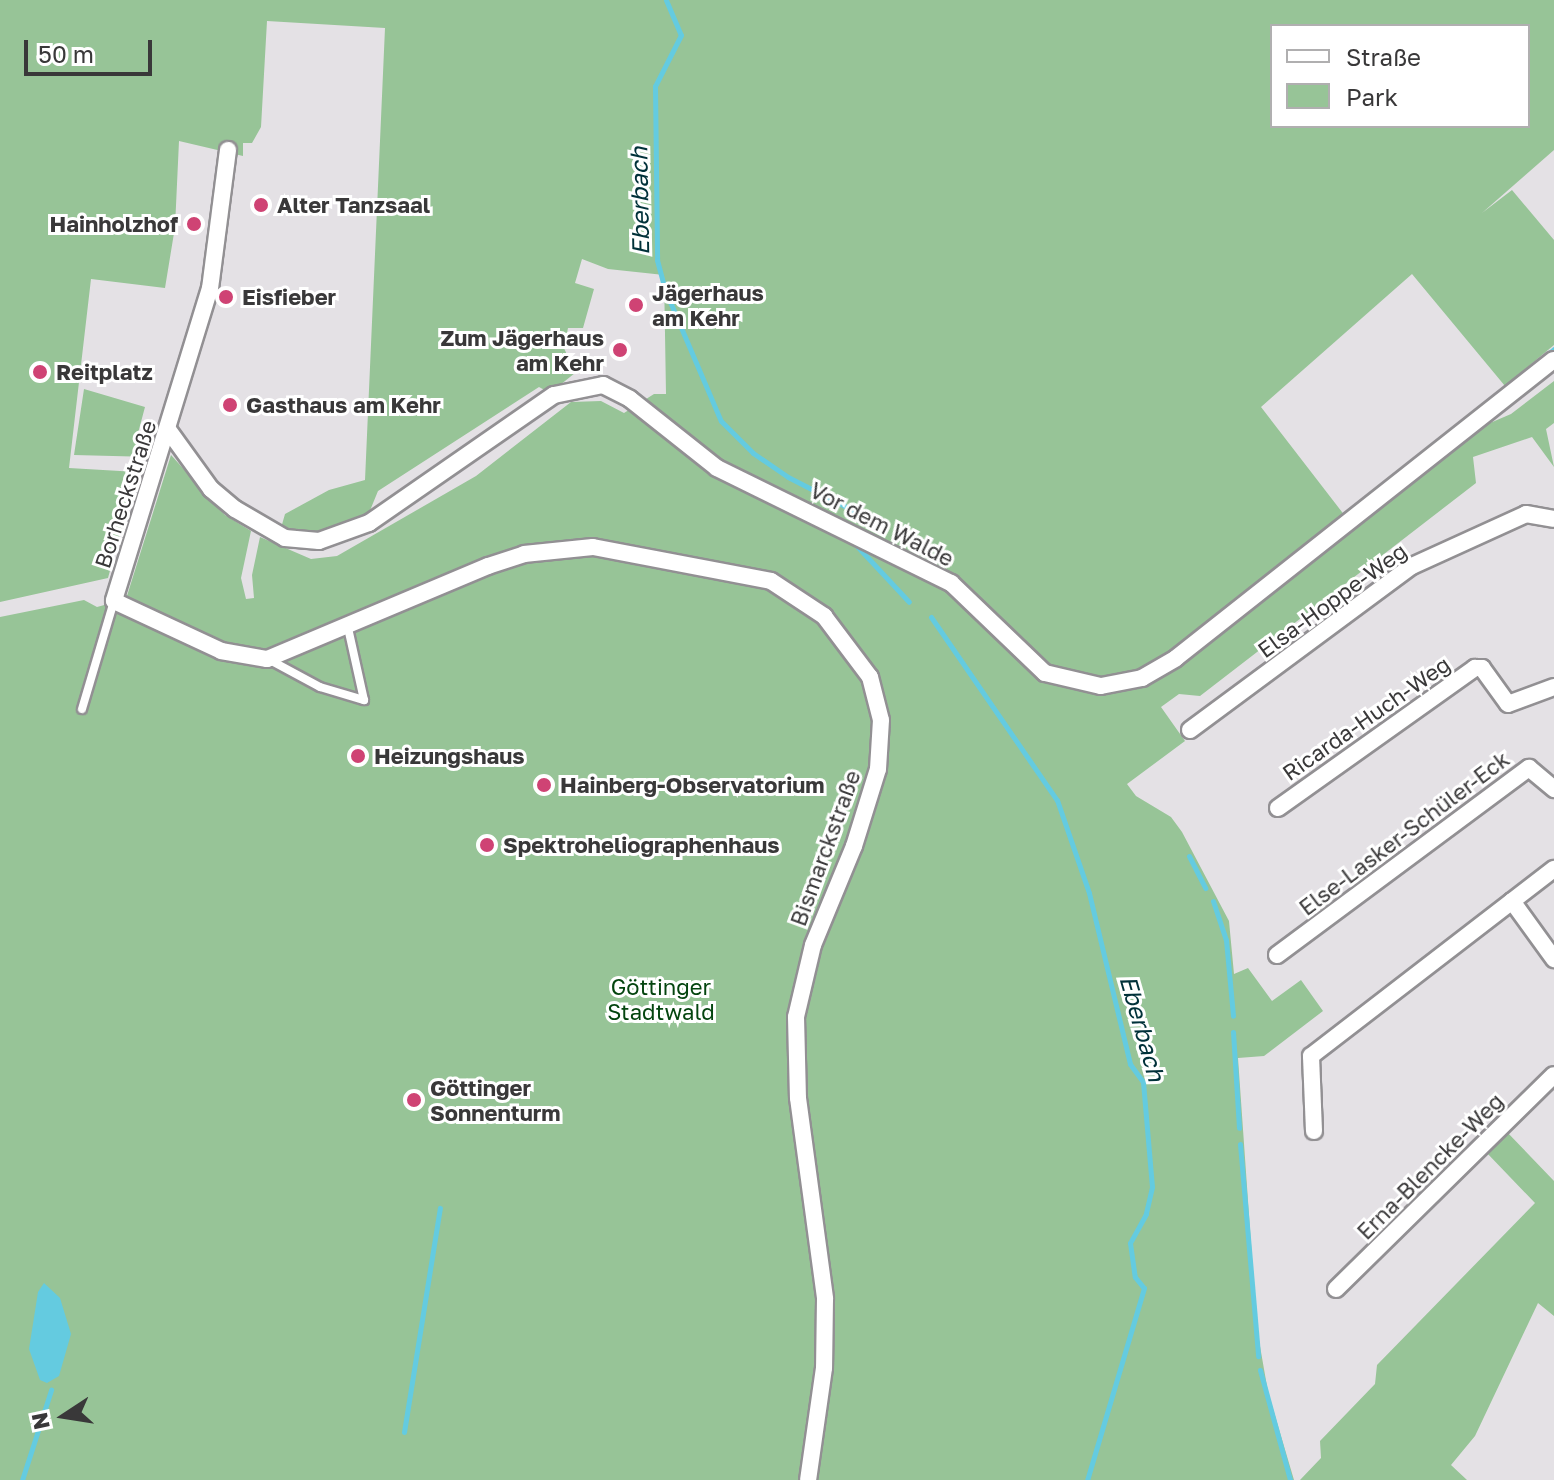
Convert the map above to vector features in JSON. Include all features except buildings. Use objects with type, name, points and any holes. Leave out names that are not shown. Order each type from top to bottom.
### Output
[{"type":"street","name":"Borheckstraße","points":[[114,601],[169,431],[210,288],[228,150]]},
{"type":"street","name":"Vor dem Walde","points":[[169,431],[211,489],[235,509],[285,538],[319,541],[369,523],[554,395],[603,385],[630,399],[717,468],[951,583],[1045,673],[1101,686],[1142,678],[1176,658],[1554,360]]},
{"type":"street","name":"Elsa-Hoppe-Weg","points":[[1190,730],[1412,566],[1526,514],[1554,519]]},
{"type":"street","name":"Bismarckstraße","points":[[267,659],[348,628],[488,566],[536,552],[593,547],[771,581],[824,616],[870,677],[881,720],[878,769],[854,846],[813,945],[796,1017],[798,1098],[825,1322],[819,1411],[808,1480]]},
{"type":"street","points":[[114,601],[221,651],[267,659]]},
{"type":"street","name":"Ricarda-Huch-Weg","points":[[1278,808],[1475,668],[1482,668],[1508,704],[1554,687]]},
{"type":"street","name":"Else-Lasker-Schüler-Eck","points":[[1277,955],[1529,768],[1554,789]]},
{"type":"street","points":[[1314,1131],[1311,1056],[1554,869]]},
{"type":"street","points":[[1512,901],[1554,959]]},
{"type":"street","name":"Erna-Blencke-Weg","points":[[1336,1289],[1554,1075]]},
{"type":"lane","name":"Borheckstraße","points":[[82,709],[114,601]]},
{"type":"lane","points":[[267,659],[320,687],[364,700],[348,628]]},
{"type":"green space","name":"Göttinger Stadtwald","points":[[0,0],[1554,0],[1554,150],[1482,213],[1512,190],[1554,240],[1554,345],[1505,386],[1412,274],[1261,407],[1352,525],[1483,426],[1511,414],[1554,381],[1554,423],[1546,429],[1554,467],[1532,437],[1473,457],[1476,483],[1200,696],[1179,694],[1161,707],[1185,741],[1127,784],[1136,796],[1171,817],[1182,832],[1229,921],[1234,974],[1248,968],[1272,1001],[1301,980],[1323,1011],[1264,1056],[1238,1058],[1257,1329],[1268,1392],[1294,1480],[0,1480],[0,617],[84,600],[97,607],[126,599],[171,455],[225,515],[251,531],[241,578],[246,599],[254,598],[252,575],[260,537],[311,559],[337,556],[476,476],[571,402],[601,401],[624,413],[654,394],[666,394],[664,275],[608,269],[582,259],[575,283],[594,289],[583,328],[568,328],[564,348],[575,373],[550,393],[539,387],[378,491],[369,513],[355,522],[326,533],[301,535],[281,528],[285,514],[329,490],[365,480],[385,28],[267,21],[261,127],[252,143],[243,143],[243,156],[179,141],[175,227],[165,288],[91,279],[69,468],[137,472],[108,578],[0,602]]},
{"type":"green space","points":[[84,389],[145,407],[137,437],[156,443],[152,457],[74,455]]},
{"type":"green space","points":[[1506,1131],[1554,1181],[1554,1316],[1538,1303],[1475,1436],[1451,1465],[1467,1480],[1300,1480],[1321,1458],[1320,1441],[1375,1384],[1377,1365],[1535,1203],[1486,1152]]},
{"type":"water","points":[[44,1283],[60,1298],[71,1334],[59,1376],[47,1383],[40,1380],[29,1349],[38,1292]]},
{"type":"waterway","name":"Eberbach","points":[[666,0],[681,35],[655,86],[657,260],[665,290],[721,421],[753,453],[788,477],[860,514]]},
{"type":"waterway","points":[[1530,369],[1554,349]]},
{"type":"waterway","points":[[855,544],[909,602]]},
{"type":"waterway","name":"Eberbach","points":[[931,617],[1057,800],[1089,893],[1130,1064],[1143,1082],[1152,1187],[1146,1214],[1130,1243],[1135,1277],[1144,1288],[1087,1480]]},
{"type":"waterway","points":[[1189,856],[1205,888]]},
{"type":"waterway","points":[[1213,901],[1226,940],[1233,1016]]},
{"type":"waterway","points":[[1233,1032],[1239,1128]]},
{"type":"waterway","points":[[1240,1144],[1258,1356]]},
{"type":"waterway","points":[[404,1432],[440,1208]]},
{"type":"waterway","points":[[1260,1370],[1290,1480]]},
{"type":"waterway","points":[[22,1480],[51,1390]]},
{"type":"place","name":"Alter Tanzsaal","points":[[261,205]]},
{"type":"place","name":"Hainholzhof","points":[[194,224]]},
{"type":"place","name":"Eisfieber","points":[[226,297]]},
{"type":"place","name":"Jägerhaus am Kehr","points":[[636,305]]},
{"type":"place","name":"Zum Jägerhaus am Kehr","points":[[620,350]]},
{"type":"place","name":"Reitplatz","points":[[40,372]]},
{"type":"place","name":"Gasthaus am Kehr","points":[[230,405]]},
{"type":"place","name":"Heizungshaus","points":[[358,756]]},
{"type":"place","name":"Hainberg-Observatorium","points":[[544,785]]},
{"type":"place","name":"Spektroheliographenhaus","points":[[487,845]]},
{"type":"place","name":"Göttinger Sonnenturm","points":[[414,1100]]}]
